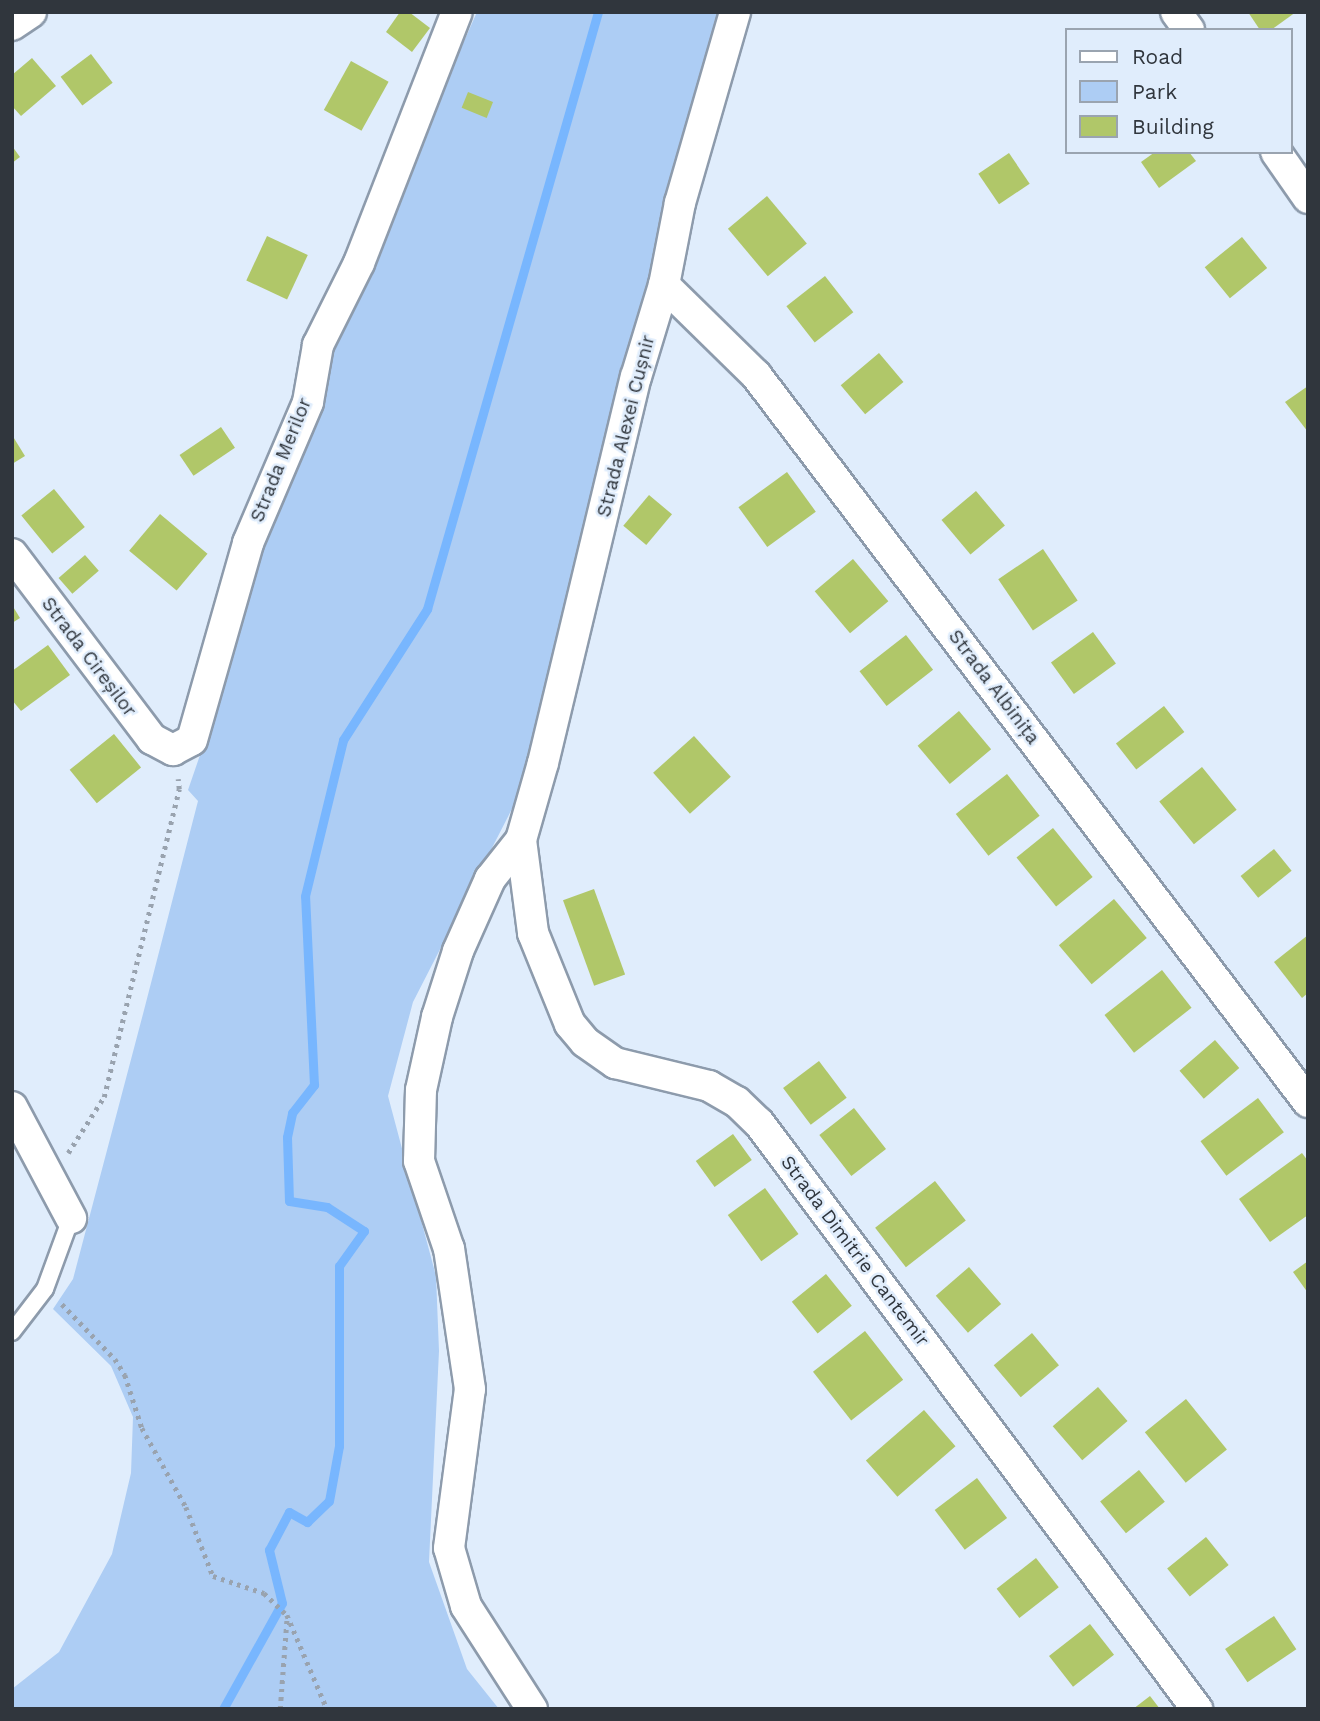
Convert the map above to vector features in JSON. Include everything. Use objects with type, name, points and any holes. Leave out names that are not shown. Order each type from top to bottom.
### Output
[{"type":"street","points":[[12,25],[31,12]]},
{"type":"street","name":"Strada Merilor","points":[[173,750],[192,740],[227,608],[272,479],[307,402],[318,345],[359,263],[457,12]]},
{"type":"street","name":"Strada Alexei Cușnir","points":[[521,841],[636,377],[664,285],[680,204],[735,12]]},
{"type":"street","points":[[1177,12],[1188,28]]},
{"type":"street","points":[[1277,154],[1308,198]]},
{"type":"street","name":"Strada Albinița","points":[[664,285],[756,375],[1308,1102]]},
{"type":"street","name":"Strada Cireșilor","points":[[12,554],[152,738],[173,750]]},
{"type":"street","points":[[521,841],[490,879],[458,951],[437,1017],[421,1090],[419,1161],[449,1248],[470,1389],[449,1548],[466,1606],[532,1709]]},
{"type":"street","name":"Strada Dimitrie Cantemir","points":[[521,841],[533,933],[570,1024],[584,1042],[615,1063],[709,1086],[737,1102],[759,1123],[1197,1709]]},
{"type":"street","points":[[12,1107],[71,1218]]},
{"type":"lane","points":[[12,1332],[45,1289],[71,1218]]},
{"type":"path","points":[[52,1183],[104,1097],[179,789],[173,750]]},
{"type":"path","points":[[45,1289],[75,1315],[120,1367],[142,1428],[186,1507],[213,1576],[264,1593],[287,1615],[327,1709]]},
{"type":"path","points":[[281,1709],[287,1615]]},
{"type":"green space","points":[[477,12],[724,12],[651,267],[516,801],[413,1002],[388,1096],[436,1276],[439,1351],[429,1562],[467,1669],[499,1709],[12,1709],[12,1689],[59,1652],[112,1554],[131,1473],[133,1417],[111,1366],[53,1309],[73,1279],[143,1014],[198,801],[188,790],[210,726],[228,636],[321,363]]},
{"type":"building","points":[[400,12],[409,12],[430,28],[412,52],[386,32]]},
{"type":"building","points":[[1248,12],[1296,12],[1274,28],[1259,28]]},
{"type":"building","points":[[91,54],[113,83],[82,106],[61,77]]},
{"type":"building","points":[[32,58],[56,86],[21,116],[12,106],[12,75]]},
{"type":"building","points":[[351,61],[389,82],[361,131],[324,110]]},
{"type":"building","points":[[468,92],[493,102],[487,118],[462,108]]},
{"type":"building","points":[[12,146],[20,157],[12,163]]},
{"type":"building","points":[[1009,153],[1030,184],[999,204],[978,174]]},
{"type":"building","points":[[1152,154],[1191,154],[1196,161],[1159,188],[1141,162]]},
{"type":"building","points":[[767,196],[807,243],[768,276],[728,229]]},
{"type":"building","points":[[267,236],[308,255],[287,299],[246,280]]},
{"type":"building","points":[[1242,237],[1267,268],[1230,298],[1205,267]]},
{"type":"building","points":[[825,276],[853,312],[815,342],[786,306]]},
{"type":"building","points":[[879,353],[903,382],[865,414],[841,385]]},
{"type":"building","points":[[1308,386],[1308,432],[1285,402]]},
{"type":"building","points":[[221,427],[235,448],[194,476],[180,455]]},
{"type":"building","points":[[12,435],[25,456],[12,464]]},
{"type":"building","points":[[787,472],[816,512],[767,547],[738,507]]},
{"type":"building","points":[[54,489],[85,527],[52,554],[21,515]]},
{"type":"building","points":[[976,491],[1005,525],[970,554],[942,520]]},
{"type":"building","points":[[649,495],[672,514],[646,545],[623,526]]},
{"type":"building","points":[[160,514],[207,554],[177,591],[129,551]]},
{"type":"building","points":[[1043,549],[1078,600],[1033,631],[998,579]]},
{"type":"building","points":[[85,555],[99,571],[72,594],[59,578]]},
{"type":"building","points":[[853,559],[888,601],[850,633],[815,591]]},
{"type":"building","points":[[12,605],[20,618],[12,623]]},
{"type":"building","points":[[1093,632],[1116,664],[1074,694],[1051,663]]},
{"type":"building","points":[[906,635],[933,670],[887,706],[860,671]]},
{"type":"building","points":[[48,645],[70,675],[21,711],[12,700],[12,671]]},
{"type":"building","points":[[1164,706],[1184,732],[1136,770],[1116,744]]},
{"type":"building","points":[[959,711],[991,749],[950,784],[918,746]]},
{"type":"building","points":[[114,734],[141,767],[97,803],[70,770]]},
{"type":"building","points":[[694,736],[731,777],[690,814],[653,773]]},
{"type":"building","points":[[1202,767],[1237,810],[1194,844],[1159,802]]},
{"type":"building","points":[[1007,774],[1040,816],[988,856],[956,814]]},
{"type":"building","points":[[1053,828],[1093,877],[1056,907],[1016,858]]},
{"type":"building","points":[[1274,849],[1292,871],[1258,898],[1241,876]]},
{"type":"building","points":[[594,889],[625,975],[594,986],[563,900]]},
{"type":"building","points":[[1114,899],[1147,938],[1092,984],[1059,945]]},
{"type":"building","points":[[1308,935],[1308,993],[1302,998],[1274,962]]},
{"type":"building","points":[[1162,970],[1192,1008],[1134,1053],[1104,1015]]},
{"type":"building","points":[[1215,1040],[1239,1068],[1204,1099],[1180,1071]]},
{"type":"building","points":[[819,1061],[847,1098],[811,1125],[783,1088]]},
{"type":"building","points":[[1258,1098],[1284,1132],[1226,1176],[1200,1141]]},
{"type":"building","points":[[854,1108],[886,1149],[851,1176],[819,1135]]},
{"type":"building","points":[[733,1134],[752,1160],[715,1187],[696,1161]]},
{"type":"building","points":[[1302,1153],[1308,1161],[1308,1215],[1270,1242],[1239,1199]]},
{"type":"building","points":[[935,1181],[966,1220],[906,1267],[875,1228]]},
{"type":"building","points":[[765,1188],[799,1234],[761,1261],[728,1215]]},
{"type":"building","points":[[1308,1261],[1308,1293],[1293,1272]]},
{"type":"building","points":[[969,1267],[1001,1304],[968,1333],[936,1296]]},
{"type":"building","points":[[826,1274],[852,1306],[818,1334],[792,1302]]},
{"type":"building","points":[[865,1331],[903,1380],[851,1420],[813,1372]]},
{"type":"building","points":[[1032,1333],[1059,1365],[1021,1397],[994,1365]]},
{"type":"building","points":[[1098,1387],[1128,1421],[1082,1460],[1053,1426]]},
{"type":"building","points":[[1186,1399],[1227,1450],[1186,1483],[1145,1432]]},
{"type":"building","points":[[924,1410],[955,1446],[897,1497],[866,1461]]},
{"type":"building","points":[[1139,1470],[1165,1502],[1126,1533],[1100,1501]]},
{"type":"building","points":[[977,1478],[1007,1518],[965,1550],[935,1510]]},
{"type":"building","points":[[1206,1537],[1229,1565],[1190,1596],[1167,1568]]},
{"type":"building","points":[[1036,1558],[1059,1587],[1019,1618],[997,1589]]},
{"type":"building","points":[[1274,1616],[1296,1649],[1247,1682],[1225,1649]]},
{"type":"building","points":[[1090,1624],[1114,1655],[1073,1687],[1049,1656]]},
{"type":"building","points":[[1150,1696],[1160,1709],[1133,1709]]},
{"type":"waterway","points":[[223,1709],[282,1603],[269,1550],[289,1512],[307,1522],[329,1501],[339,1446],[339,1266],[364,1231],[327,1207],[289,1201],[287,1137],[292,1113],[314,1085],[305,896],[343,740],[427,609],[598,12]]}]
